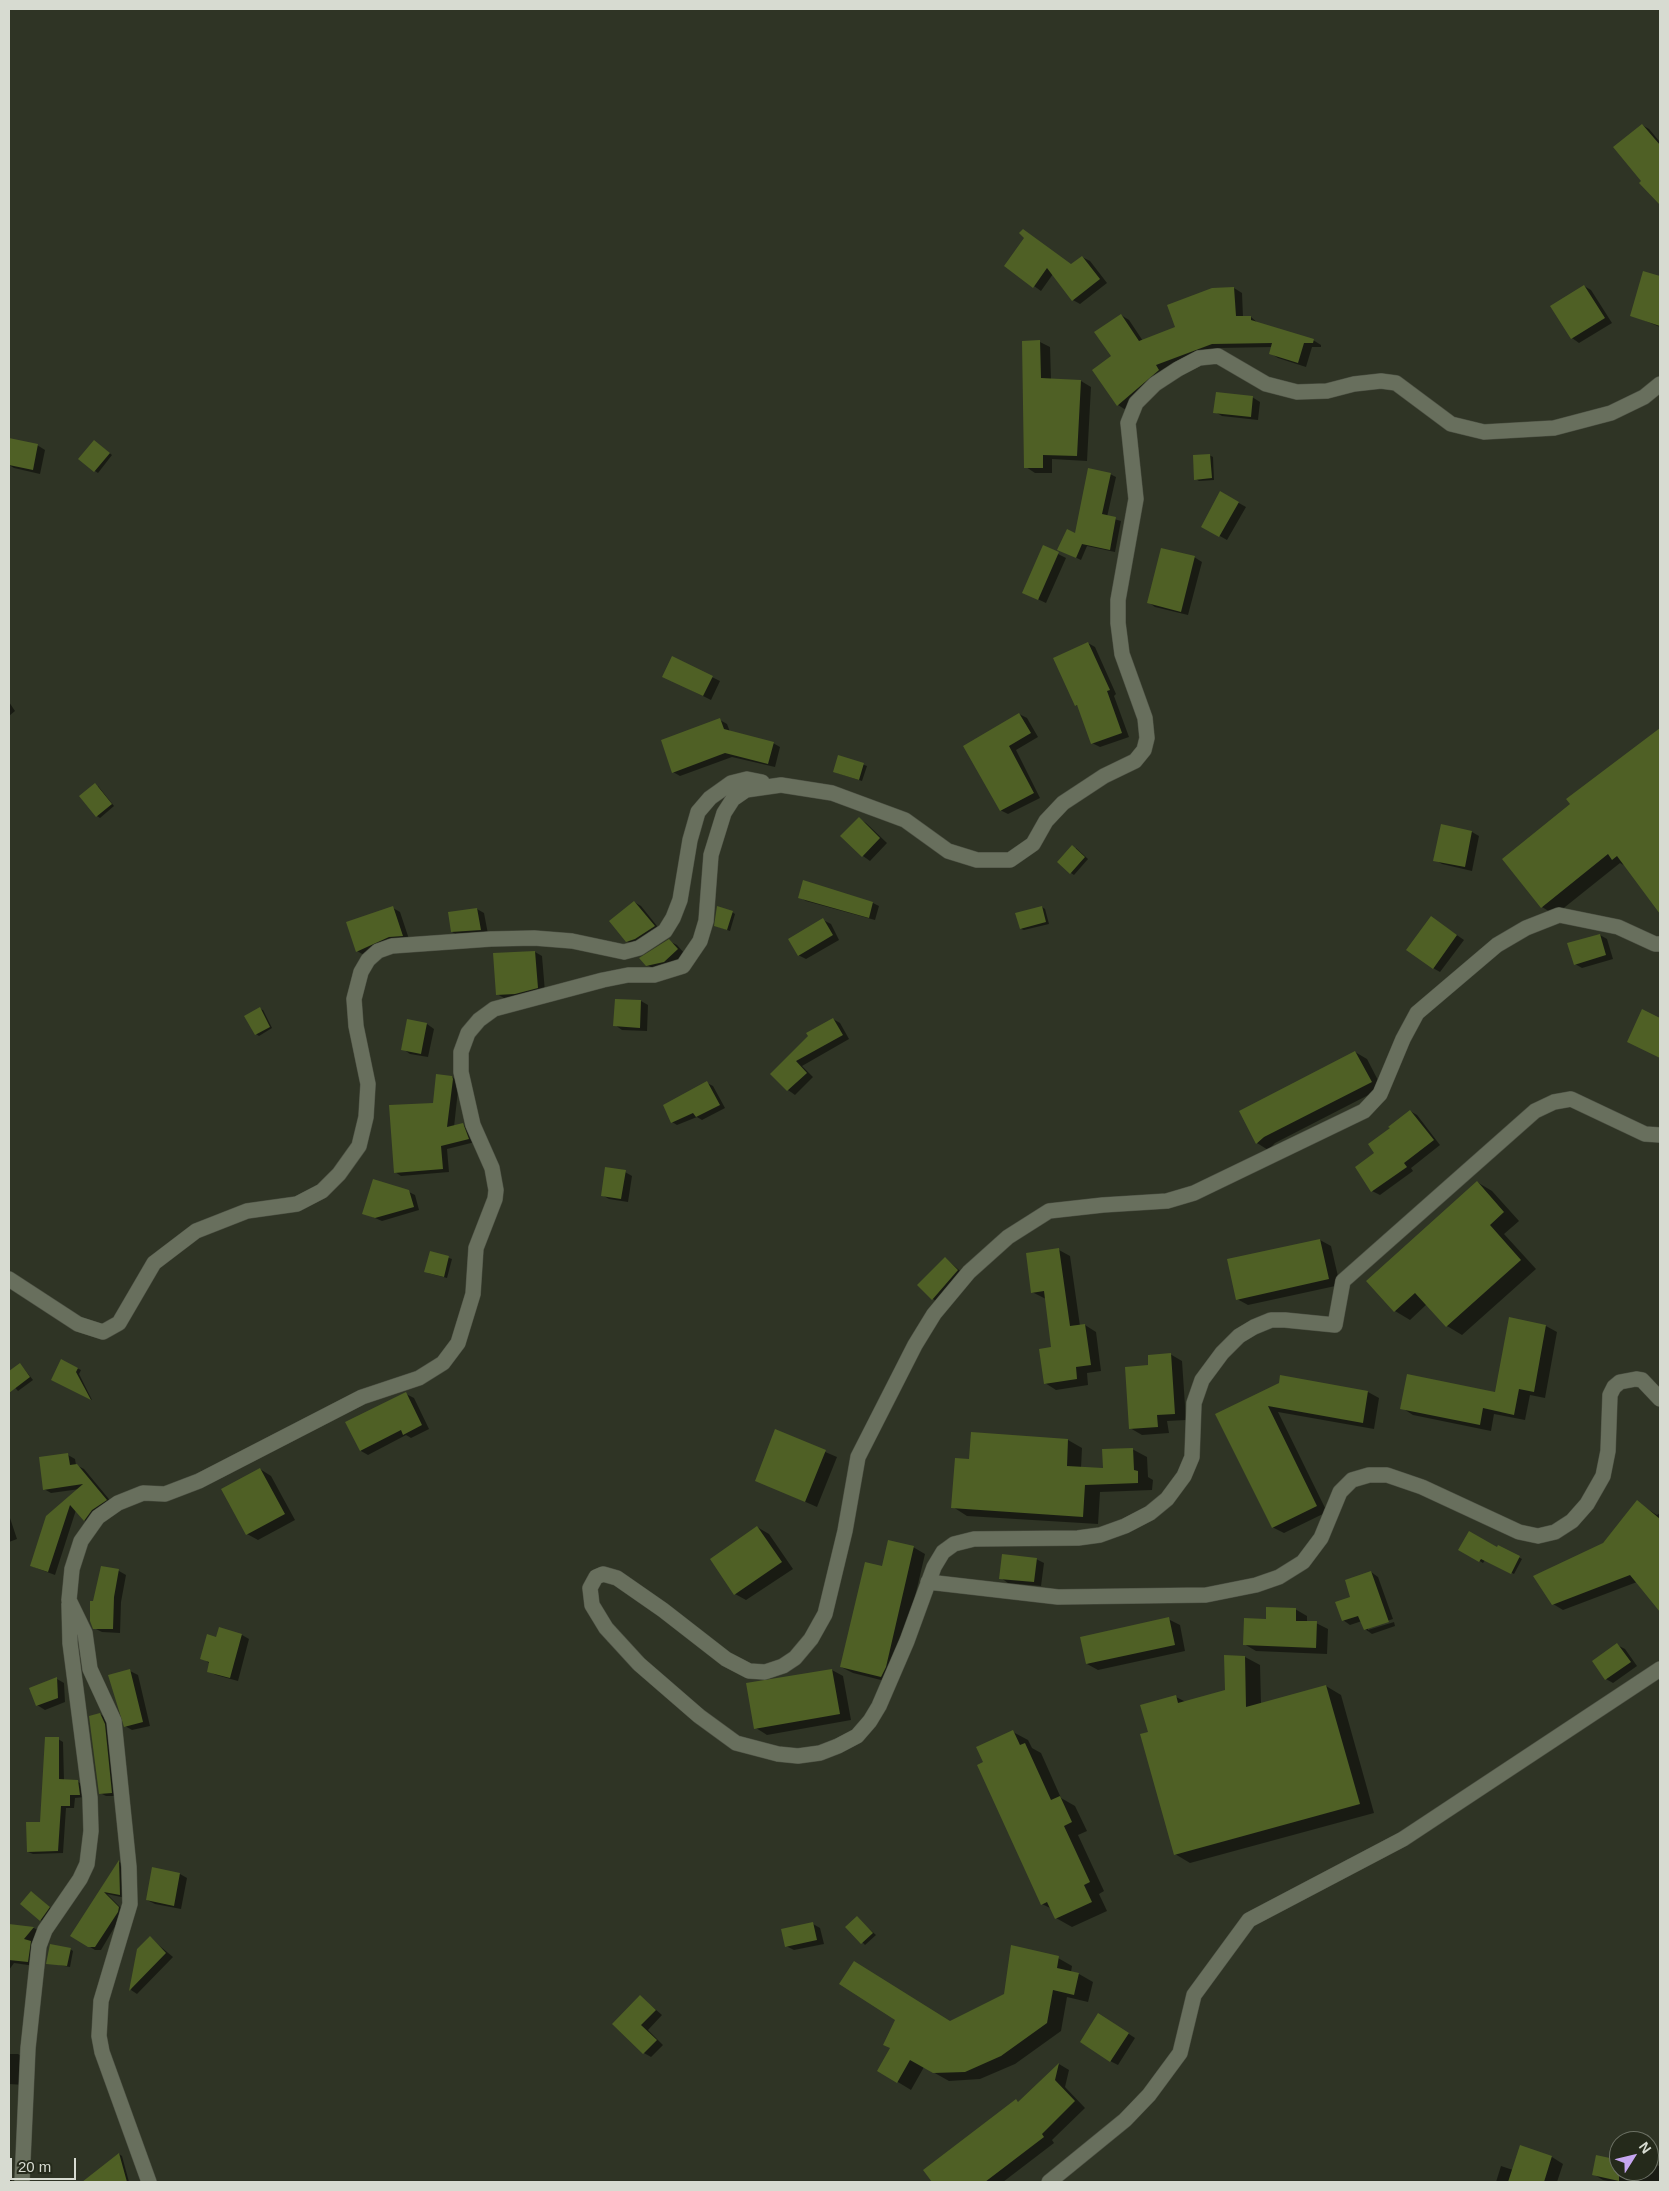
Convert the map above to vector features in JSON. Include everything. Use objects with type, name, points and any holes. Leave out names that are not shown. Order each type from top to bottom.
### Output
[{"type":"street","points":[[9,1279],[78,1324],[103,1332],[119,1324],[154,1264],[196,1231],[247,1211],[297,1204],[322,1191],[339,1174],[359,1146],[366,1117],[368,1084],[356,1026],[354,998],[360,972],[368,960],[378,951],[392,946],[534,938],[572,941],[624,952],[639,948],[665,931],[674,918],[680,900],[690,840],[698,812],[731,783],[747,779],[832,793],[905,820],[948,851],[977,860],[1010,860],[1033,844],[1046,821],[1063,803],[1104,776],[1134,761],[1144,750],[1146,738],[1145,718],[1122,654],[1118,623],[1118,600],[1136,499],[1128,423],[1136,403],[1155,384],[1199,358],[1218,356],[1266,384],[1297,392],[1327,391],[1354,384],[1381,381],[1396,383],[1451,424],[1484,432],[1554,428],[1601,416],[1644,397],[1660,384]]},
{"type":"street","points":[[22,2182],[28,2048],[39,1946],[44,1930],[80,1879],[87,1864],[91,1831],[90,1798],[70,1643],[69,1600],[72,1569],[80,1541],[98,1517],[118,1503],[143,1493],[166,1494],[199,1481],[362,1397],[420,1378],[442,1363],[458,1343],[470,1309],[473,1294],[476,1248],[495,1198],[496,1190],[492,1168],[473,1125],[460,1072],[461,1052],[468,1033],[479,1020],[494,1009],[603,980],[628,975],[654,975],[683,966],[700,942],[706,920],[711,855],[724,812],[733,799],[746,790],[781,784]]},
{"type":"street","points":[[1660,944],[1655,944],[1618,927],[1559,914],[1526,928],[1497,945],[1417,1013],[1403,1039],[1380,1094],[1364,1111],[1194,1193],[1166,1201],[1049,1211],[1008,1237],[969,1272],[934,1314],[915,1345],[858,1457],[845,1531],[825,1614],[811,1639],[795,1658],[784,1666],[764,1672],[757,1672],[726,1659],[663,1610],[617,1578],[603,1574],[596,1577],[590,1588],[592,1605],[606,1628],[639,1664],[699,1716],[736,1743],[778,1754],[798,1756],[820,1753],[838,1746],[857,1736],[870,1721],[907,1641],[928,1582],[942,1552],[954,1544],[990,1538],[1078,1538],[1100,1535],[1126,1526],[1156,1508],[1168,1499],[1184,1476],[1192,1457],[1194,1403],[1202,1380],[1222,1353],[1239,1336],[1271,1320],[1335,1325],[1343,1282],[1535,1111],[1554,1102],[1571,1099],[1645,1134],[1660,1135]]},
{"type":"street","points":[[928,1582],[1058,1597],[1206,1595],[1256,1585],[1279,1577],[1303,1562],[1321,1538],[1340,1492],[1352,1480],[1369,1475],[1388,1475],[1422,1487],[1519,1532],[1538,1536],[1555,1532],[1572,1521],[1587,1504],[1603,1476],[1608,1451],[1610,1395],[1614,1387],[1620,1382],[1636,1379],[1642,1380],[1660,1399]]},
{"type":"street","points":[[69,1600],[85,1633],[90,1669],[114,1721],[129,1867],[130,1904],[101,2001],[100,2036],[102,2052],[149,2182]]},
{"type":"street","points":[[1049,2182],[1125,2120],[1154,2088],[1180,2053],[1194,1995],[1249,1920],[1403,1839],[1660,1669]]},
{"type":"building","points":[[1642,124],[1660,145],[1660,205],[1639,183],[1641,181],[1613,147]]},
{"type":"building","points":[[1023,229],[1071,264],[1082,256],[1100,279],[1072,301],[1047,268],[1033,288],[1004,266],[1024,238],[1019,233]]},
{"type":"building","points":[[1643,271],[1660,276],[1660,326],[1630,316]]},
{"type":"building","points":[[1584,285],[1605,318],[1571,339],[1550,306]]},
{"type":"building","points":[[1234,287],[1236,316],[1251,316],[1251,320],[1314,339],[1313,343],[1304,343],[1298,363],[1269,354],[1272,343],[1212,344],[1156,365],[1159,370],[1117,406],[1092,370],[1111,356],[1094,332],[1121,314],[1139,341],[1175,327],[1167,305],[1212,288]]},
{"type":"building","points":[[1040,340],[1041,378],[1081,380],[1077,456],[1043,455],[1043,468],[1024,468],[1022,341]]},
{"type":"building","points":[[1216,392],[1253,396],[1251,417],[1213,413]]},
{"type":"building","points":[[9,438],[38,444],[33,470],[9,465]]},
{"type":"building","points":[[94,440],[110,453],[94,472],[78,459]]},
{"type":"building","points":[[1210,454],[1212,478],[1194,480],[1193,455]]},
{"type":"building","points":[[1088,468],[1111,473],[1102,514],[1116,517],[1110,550],[1082,544],[1076,558],[1057,550],[1067,529],[1075,533]]},
{"type":"building","points":[[1220,491],[1239,502],[1219,537],[1201,527]]},
{"type":"building","points":[[1043,545],[1059,552],[1038,600],[1022,593]]},
{"type":"building","points":[[1161,548],[1195,556],[1181,612],[1147,603]]},
{"type":"building","points":[[1088,642],[1110,690],[1107,691],[1122,733],[1091,744],[1077,705],[1075,706],[1053,658]]},
{"type":"building","points":[[672,656],[713,676],[703,696],[662,677]]},
{"type":"building","points":[[1019,713],[1031,733],[1009,746],[1034,793],[1000,811],[963,746]]},
{"type":"building","points":[[720,718],[724,729],[774,742],[768,764],[725,753],[672,773],[661,740]]},
{"type":"building","points":[[1660,728],[1660,914],[1617,856],[1612,860],[1608,854],[1541,908],[1502,859],[1570,804],[1566,799]]},
{"type":"building","points":[[838,755],[864,763],[859,780],[833,772]]},
{"type":"building","points":[[95,783],[112,804],[96,817],[79,796]]},
{"type":"building","points":[[859,817],[880,838],[862,857],[840,836]]},
{"type":"building","points":[[1441,824],[1472,831],[1465,867],[1433,861]]},
{"type":"building","points":[[1072,845],[1085,857],[1070,874],[1057,862]]},
{"type":"building","points":[[803,880],[873,902],[869,918],[798,898]]},
{"type":"building","points":[[634,901],[655,926],[635,939],[626,942],[609,921]]},
{"type":"building","points":[[393,906],[403,936],[389,937],[356,952],[346,922]]},
{"type":"building","points":[[717,906],[733,911],[727,930],[714,926]]},
{"type":"building","points":[[1042,906],[1046,922],[1020,929],[1015,913]]},
{"type":"building","points":[[477,908],[481,930],[451,932],[448,912]]},
{"type":"building","points":[[1431,916],[1457,935],[1433,969],[1406,950]]},
{"type":"building","points":[[823,918],[833,935],[798,956],[788,939]]},
{"type":"building","points":[[1600,934],[1606,955],[1574,965],[1567,943]]},
{"type":"building","points":[[669,939],[678,949],[664,962],[646,966],[639,958]]},
{"type":"building","points":[[535,951],[538,988],[515,994],[496,995],[493,953]]},
{"type":"building","points":[[615,999],[641,1000],[640,1028],[613,1026]]},
{"type":"building","points":[[260,1007],[270,1027],[255,1035],[244,1016]]},
{"type":"building","points":[[1642,1009],[1660,1018],[1660,1058],[1627,1042]]},
{"type":"building","points":[[833,1018],[843,1035],[796,1061],[807,1073],[787,1091],[770,1074],[808,1036],[806,1033]]},
{"type":"building","points":[[407,1019],[427,1023],[421,1054],[401,1050]]},
{"type":"building","points":[[1355,1051],[1372,1082],[1264,1137],[1256,1144],[1239,1111]]},
{"type":"building","points":[[436,1074],[452,1076],[453,1079],[447,1127],[463,1123],[469,1139],[441,1146],[443,1169],[394,1173],[389,1105],[433,1103]]},
{"type":"building","points":[[707,1081],[720,1105],[696,1117],[693,1113],[671,1123],[663,1105]]},
{"type":"building","points":[[1410,1110],[1434,1140],[1404,1163],[1407,1167],[1371,1192],[1355,1167],[1374,1153],[1368,1144]]},
{"type":"building","points":[[605,1167],[626,1170],[621,1199],[601,1196]]},
{"type":"building","points":[[373,1179],[409,1190],[414,1207],[375,1218],[362,1214]]},
{"type":"building","points":[[1477,1181],[1504,1212],[1490,1225],[1521,1260],[1446,1327],[1415,1293],[1394,1312],[1366,1281]]},
{"type":"building","points":[[1320,1239],[1329,1279],[1236,1300],[1227,1259]]},
{"type":"building","points":[[1059,1248],[1070,1326],[1085,1324],[1091,1365],[1076,1367],[1077,1379],[1044,1384],[1039,1349],[1051,1347],[1044,1291],[1031,1293],[1026,1253]]},
{"type":"building","points":[[430,1251],[449,1256],[444,1277],[424,1272]]},
{"type":"building","points":[[945,1257],[958,1270],[932,1300],[917,1285]]},
{"type":"building","points":[[1509,1317],[1546,1325],[1534,1392],[1519,1389],[1514,1415],[1483,1408],[1480,1425],[1400,1409],[1407,1374],[1495,1392]]},
{"type":"building","points":[[1171,1353],[1175,1414],[1157,1415],[1158,1427],[1129,1429],[1125,1367],[1148,1365],[1148,1355]]},
{"type":"building","points":[[61,1359],[78,1368],[76,1372],[91,1400],[51,1380]]},
{"type":"building","points":[[20,1363],[30,1377],[9,1393],[9,1371]]},
{"type":"building","points":[[1280,1375],[1368,1391],[1363,1423],[1268,1406],[1317,1506],[1272,1528],[1215,1414],[1279,1383]]},
{"type":"building","points":[[406,1392],[422,1425],[403,1435],[401,1430],[360,1451],[345,1422]]},
{"type":"building","points":[[775,1429],[826,1450],[805,1502],[755,1481]]},
{"type":"building","points":[[971,1432],[1068,1439],[1067,1466],[1103,1468],[1102,1449],[1133,1448],[1134,1470],[1138,1471],[1138,1483],[1085,1485],[1083,1517],[951,1508],[955,1458],[969,1459]]},
{"type":"building","points":[[68,1453],[70,1465],[77,1464],[107,1500],[92,1510],[84,1521],[70,1505],[48,1572],[30,1566],[46,1516],[83,1484],[43,1490],[39,1457]]},
{"type":"building","points":[[260,1468],[285,1514],[246,1535],[221,1489]]},
{"type":"building","points":[[1637,1500],[1660,1519],[1660,1612],[1630,1575],[1552,1605],[1533,1576],[1603,1543]]},
{"type":"building","points":[[757,1526],[782,1562],[734,1595],[710,1559]]},
{"type":"building","points":[[1469,1531],[1497,1547],[1498,1545],[1520,1556],[1511,1574],[1481,1559],[1479,1562],[1458,1550]]},
{"type":"building","points":[[888,1540],[914,1546],[886,1667],[881,1677],[840,1667],[865,1562],[882,1566]]},
{"type":"building","points":[[1002,1554],[1037,1558],[1034,1582],[999,1579]]},
{"type":"building","points":[[101,1566],[119,1569],[114,1597],[113,1629],[93,1629],[90,1621],[90,1601],[93,1601]]},
{"type":"building","points":[[1371,1571],[1389,1622],[1364,1630],[1358,1616],[1342,1621],[1335,1602],[1350,1597],[1345,1580]]},
{"type":"building","points":[[1266,1607],[1296,1608],[1296,1621],[1317,1621],[1316,1648],[1243,1645],[1244,1618],[1266,1619]]},
{"type":"building","points":[[1169,1617],[1175,1645],[1086,1664],[1080,1637]]},
{"type":"building","points":[[219,1627],[242,1634],[230,1678],[207,1672],[209,1662],[200,1659],[207,1634],[216,1637]]},
{"type":"building","points":[[1617,1643],[1631,1662],[1605,1680],[1592,1661]]},
{"type":"building","points":[[1224,1655],[1245,1656],[1246,1707],[1326,1685],[1360,1804],[1174,1855],[1140,1734],[1148,1732],[1140,1705],[1176,1695],[1178,1703],[1225,1690]]},
{"type":"building","points":[[130,1669],[143,1722],[124,1727],[108,1675]]},
{"type":"building","points":[[832,1669],[840,1714],[754,1729],[746,1683]]},
{"type":"building","points":[[57,1677],[58,1698],[36,1706],[29,1688]]},
{"type":"building","points":[[100,1713],[105,1724],[112,1793],[99,1794],[89,1716]]},
{"type":"building","points":[[1013,1730],[1020,1745],[1025,1743],[1051,1800],[1060,1796],[1072,1822],[1064,1826],[1090,1882],[1084,1885],[1092,1902],[1055,1919],[1047,1902],[1041,1905],[977,1765],[983,1762],[976,1747]]},
{"type":"building","points":[[45,1737],[59,1737],[59,1779],[78,1780],[80,1795],[70,1795],[70,1806],[61,1806],[58,1851],[27,1852],[26,1822],[40,1822]]},
{"type":"building","points":[[119,1860],[120,1895],[104,1892],[119,1907],[118,1912],[95,1947],[88,1947],[70,1936]]},
{"type":"building","points":[[152,1867],[180,1873],[174,1906],[146,1900]]},
{"type":"building","points":[[31,1891],[50,1907],[40,1921],[20,1904]]},
{"type":"building","points":[[857,1916],[873,1933],[861,1944],[845,1927]]},
{"type":"building","points":[[813,1922],[817,1940],[785,1947],[781,1929]]},
{"type":"building","points":[[9,1924],[34,1927],[24,1939],[31,1941],[28,1962],[9,1960]]},
{"type":"building","points":[[150,1936],[166,1953],[129,1991],[137,1949]]},
{"type":"building","points":[[50,1944],[71,1948],[67,1966],[46,1964]]},
{"type":"building","points":[[1011,1945],[1059,1956],[1057,1968],[1079,1973],[1074,1995],[1053,1990],[1047,2023],[1001,2056],[965,2072],[933,2073],[910,2060],[897,2083],[877,2071],[890,2048],[883,2045],[895,2020],[839,1984],[854,1961],[950,2021],[1004,1994]]},
{"type":"building","points":[[640,1995],[656,2010],[641,2025],[657,2040],[643,2054],[612,2024]]},
{"type":"building","points":[[1098,2013],[1129,2033],[1110,2062],[1080,2042]]},
{"type":"building","points":[[1059,2063],[1055,2080],[1075,2101],[1042,2134],[1044,2137],[985,2182],[932,2182],[923,2170],[1016,2099],[1018,2102]]},
{"type":"building","points":[[1520,2145],[1552,2156],[1544,2182],[1508,2182]]},
{"type":"building","points":[[119,2153],[127,2182],[82,2182]]},
{"type":"building","points":[[1596,2155],[1609,2158],[1609,2179],[1592,2175]]}]
